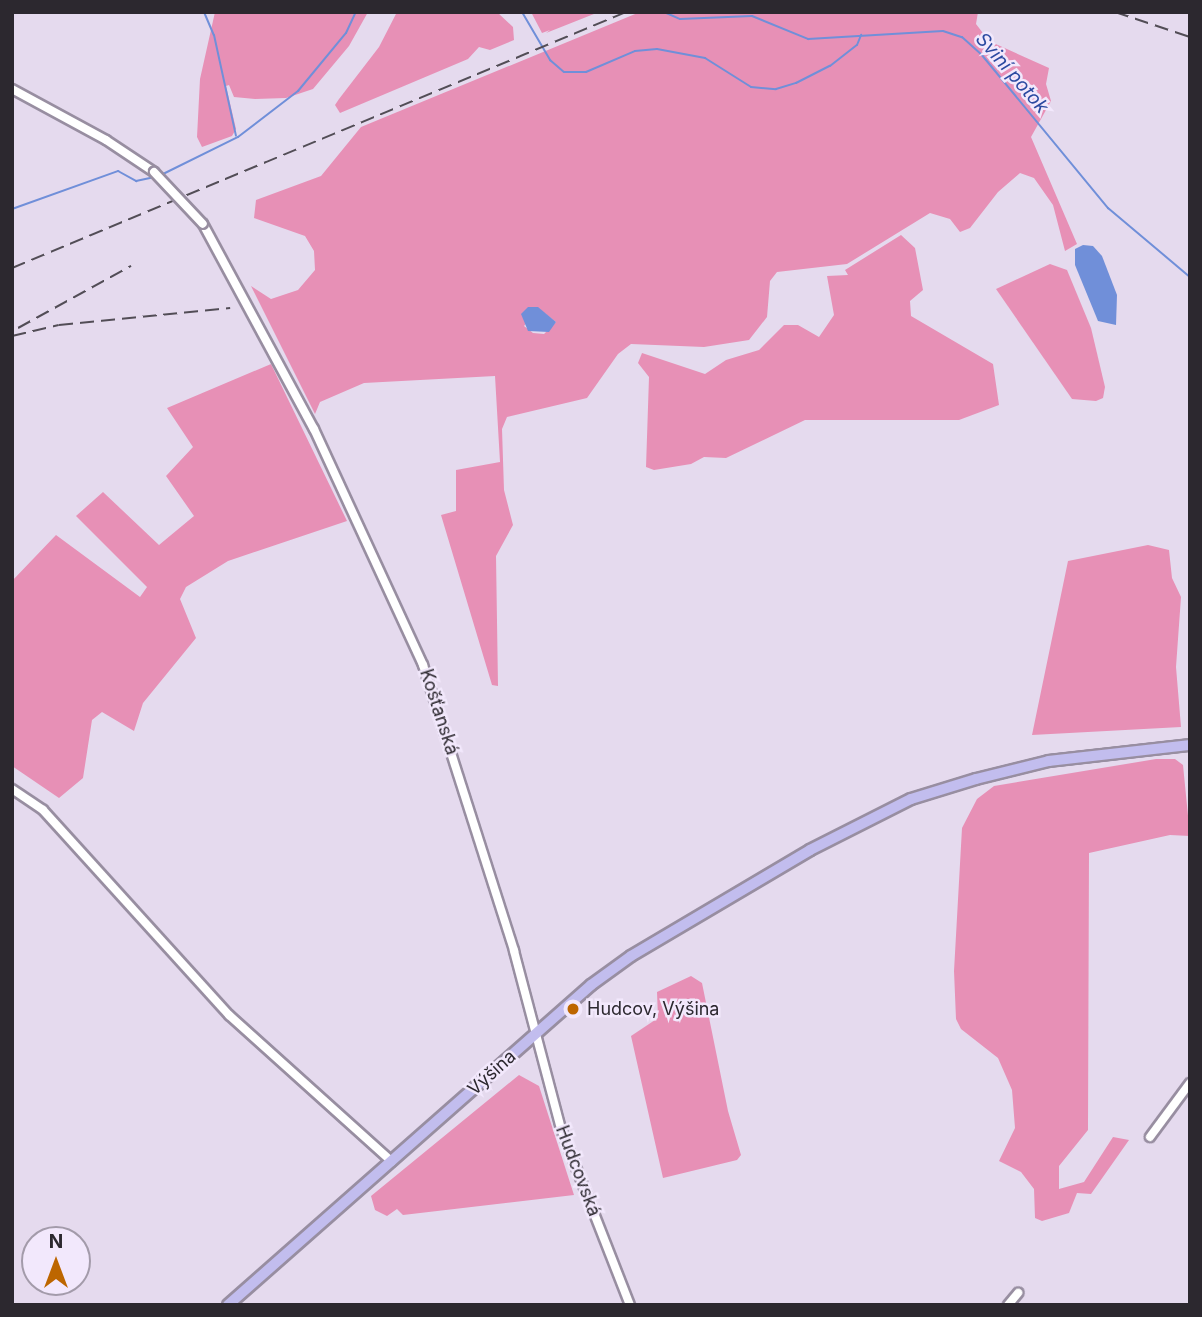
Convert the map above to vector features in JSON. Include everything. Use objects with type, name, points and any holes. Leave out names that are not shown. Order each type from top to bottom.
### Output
[{"type":"main road","name":"Výšina","points":[[228,1305],[591,985],[631,956],[810,850],[911,799],[1049,761],[1190,745]]},
{"type":"street","name":"Košťanská","points":[[12,89],[106,139],[154,172],[203,224],[302,406],[428,676],[537,1033]]},
{"type":"street","points":[[12,789],[43,810],[229,1014],[392,1162]]},
{"type":"street","name":"Hudcovská","points":[[537,1033],[564,1140],[630,1305]]},
{"type":"street","points":[[1150,1137],[1188,1088]]},
{"type":"street","points":[[1009,1305],[1018,1293]]},
{"type":"shaded area","points":[[215,12],[368,12],[349,46],[313,89],[286,98],[255,99],[234,97],[229,85],[226,86],[236,129],[232,136],[202,147],[197,137],[200,79]]},
{"type":"shaded area","points":[[397,12],[497,12],[513,27],[514,40],[490,50],[479,47],[468,59],[340,113],[335,105],[379,47]]},
{"type":"shaded area","points":[[531,12],[599,12],[542,33]]},
{"type":"shaded area","points":[[640,12],[978,12],[976,24],[989,41],[1049,68],[1046,84],[1051,101],[1031,137],[1077,244],[1065,251],[1053,205],[1034,178],[1020,173],[998,192],[970,228],[960,232],[950,219],[930,213],[847,264],[777,272],[770,281],[767,317],[749,340],[704,347],[631,344],[618,354],[587,398],[507,417],[502,429],[504,490],[513,525],[496,556],[498,686],[492,685],[441,515],[456,511],[456,470],[500,462],[495,376],[364,383],[320,402],[315,414],[251,286],[271,299],[298,290],[315,270],[314,251],[305,236],[254,218],[256,200],[321,176],[361,127]],"holes":[[[538,308],[556,322],[544,334],[533,333],[524,326]]]},
{"type":"shaded area","points":[[901,235],[915,248],[923,290],[910,301],[911,316],[993,364],[999,405],[959,420],[805,420],[726,458],[704,457],[691,464],[654,470],[646,467],[649,377],[638,363],[642,353],[705,374],[726,360],[759,350],[784,325],[798,325],[819,337],[834,315],[827,276],[848,275],[845,270]]},
{"type":"shaded area","points":[[1050,264],[1067,270],[1091,328],[1105,387],[1103,398],[1096,401],[1072,399],[996,289]]},
{"type":"shaded area","points":[[271,364],[347,521],[228,561],[186,587],[180,599],[196,638],[143,703],[134,731],[102,712],[92,720],[83,778],[59,798],[12,766],[12,581],[56,535],[140,597],[147,587],[76,516],[103,492],[159,545],[194,516],[166,476],[193,447],[167,408]]},
{"type":"shaded area","points":[[1148,545],[1169,550],[1172,578],[1181,597],[1176,667],[1181,727],[1032,735],[1068,561]]},
{"type":"shaded area","points":[[1156,759],[1175,759],[1183,765],[1190,836],[1170,835],[1089,853],[1088,1130],[1059,1166],[1059,1189],[1084,1182],[1113,1137],[1129,1140],[1091,1194],[1077,1193],[1069,1213],[1042,1221],[1035,1218],[1034,1189],[1021,1172],[999,1161],[1015,1128],[1012,1090],[998,1058],[961,1029],[956,1019],[954,971],[962,828],[977,799],[994,786]]},
{"type":"shaded area","points":[[691,976],[702,983],[728,1111],[741,1155],[737,1160],[663,1178],[631,1036],[658,1018],[657,992]]},
{"type":"shaded area","points":[[519,1075],[539,1086],[574,1195],[403,1215],[397,1209],[387,1216],[375,1210],[371,1196]]},
{"type":"water","points":[[1083,245],[1093,246],[1102,256],[1117,295],[1116,325],[1098,321],[1075,265],[1075,249]]},
{"type":"water","points":[[528,307],[538,307],[556,322],[549,332],[528,331],[521,314]]},
{"type":"waterway","points":[[204,12],[214,35],[236,136]]},
{"type":"waterway","points":[[161,175],[238,137],[298,91],[346,33],[356,12]]},
{"type":"waterway","name":"Sviní potok","points":[[522,12],[550,60],[564,72],[586,72],[635,51],[657,49],[705,58],[751,87],[776,89],[796,83],[830,66],[857,45],[861,35]]},
{"type":"waterway","name":"Sviní potok","points":[[664,12],[680,19],[752,16],[808,39],[943,31],[962,37],[981,54],[1108,208],[1190,277]]},
{"type":"waterway","points":[[12,209],[118,171],[136,181],[155,177]]},
{"type":"railway","points":[[12,268],[626,12]]},
{"type":"railway","points":[[1115,12],[1190,37]]},
{"type":"railway","points":[[18,328],[131,266]]},
{"type":"railway","points":[[12,336],[59,325],[230,308]]},
{"type":"place","name":"Hudcov, Výšina","points":[[573,1009]]}]
